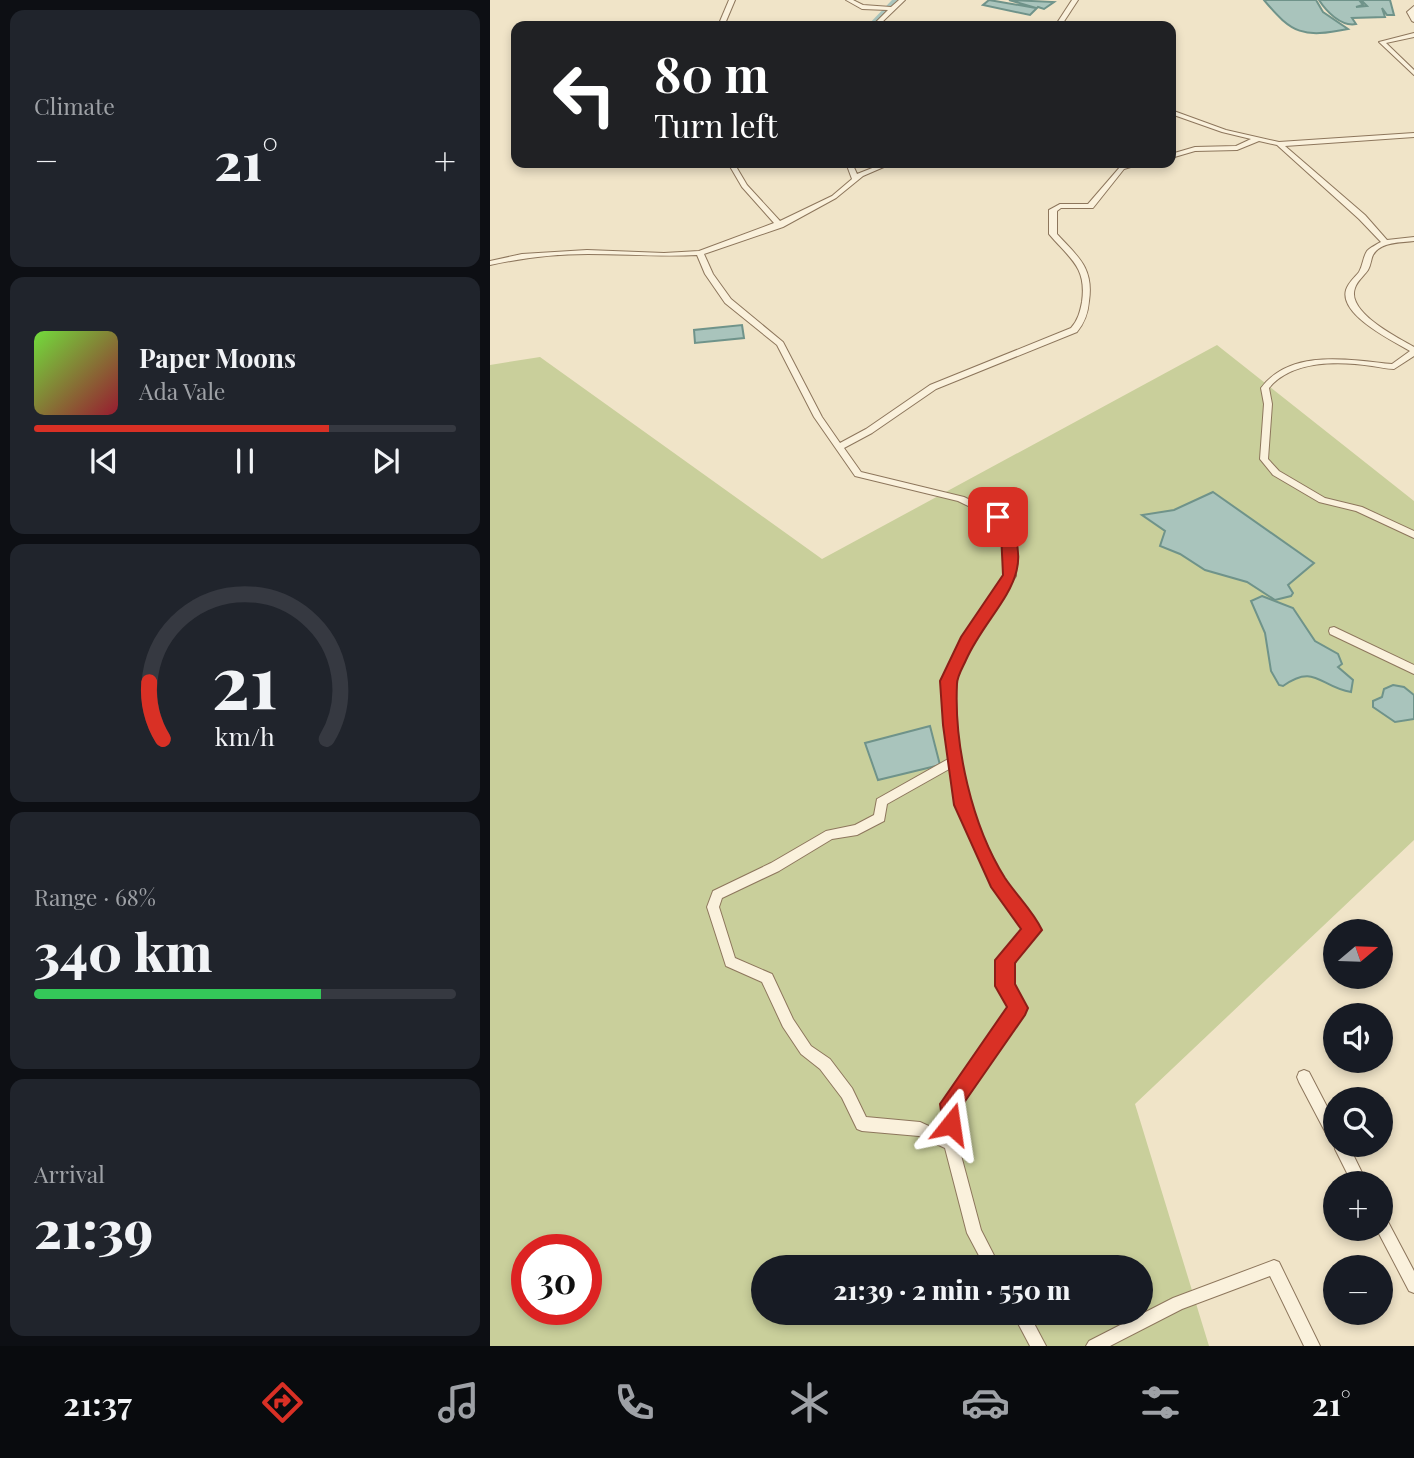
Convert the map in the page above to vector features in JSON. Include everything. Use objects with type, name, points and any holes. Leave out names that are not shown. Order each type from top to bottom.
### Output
[{"type":"street","points":[[724,21],[732,0]]},
{"type":"street","points":[[849,0],[862,7],[894,9]]},
{"type":"street","points":[[881,21],[902,0]]},
{"type":"street","points":[[1061,21],[1075,0]]},
{"type":"street","points":[[1414,8],[1410,12],[1414,20]]},
{"type":"street","points":[[1412,70],[1382,42],[1414,35]]},
{"type":"street","points":[[1176,114],[1224,131],[1279,144],[1414,135]]},
{"type":"street","points":[[1176,155],[1195,149],[1237,148],[1258,139]]},
{"type":"street","points":[[1279,144],[1362,216],[1385,242]]},
{"type":"street","points":[[734,168],[744,186],[780,225]]},
{"type":"street","points":[[851,168],[856,179]]},
{"type":"street","points":[[490,263],[522,256],[587,252],[701,253],[780,225],[834,197],[856,179],[879,168]]},
{"type":"street","points":[[839,447],[869,431],[933,387],[1074,330],[1082,322],[1090,284],[1086,269],[1053,234],[1053,210],[1060,206],[1090,206],[1122,168]]},
{"type":"street","points":[[1414,239],[1385,242],[1370,253],[1368,264],[1350,290],[1349,296],[1360,317],[1414,351],[1394,367],[1331,362],[1296,368],[1272,376],[1265,388],[1268,404],[1264,459],[1276,473],[1322,500],[1359,509],[1414,535]]},
{"type":"street","points":[[701,253],[709,274],[728,301],[780,344],[818,417],[858,474],[961,499],[998,517],[1009,532],[1011,576],[966,641],[948,681],[962,805],[998,881],[1033,930],[1005,960],[1005,986],[1018,1008],[951,1104],[951,1144],[974,1233],[986,1255]]},
{"type":"street","points":[[1334,631],[1414,670]]},
{"type":"street","points":[[951,1144],[920,1129],[862,1124],[847,1093],[825,1065],[806,1050],[788,1023],[767,978],[730,962],[713,906],[717,895],[775,867],[830,834],[857,830],[880,818],[881,802],[956,760]]},
{"type":"street","points":[[1304,1077],[1323,1113]]},
{"type":"street","points":[[1390,1241],[1414,1286]]},
{"type":"street","points":[[1094,1346],[1178,1303],[1274,1267],[1312,1346]]},
{"type":"street","points":[[1026,1325],[1038,1346]]},
{"type":"green space","points":[[1217,345],[1414,501],[1414,840],[1331,919],[1323,919],[1323,926],[1135,1104],[1209,1346],[490,1346],[490,365],[540,357],[822,559]]},
{"type":"water","points":[[989,0],[1036,8],[1009,0],[1054,2],[1044,9],[1038,7],[1030,15],[983,5]]},
{"type":"water","points":[[1264,0],[1316,0],[1323,12],[1348,29],[1320,33],[1300,31],[1283,20]]},
{"type":"water","points":[[1319,0],[1359,0],[1363,5],[1356,7],[1367,6],[1361,0],[1390,0],[1394,15],[1387,15],[1382,8],[1385,17],[1352,18],[1356,24],[1345,23],[1335,17]]},
{"type":"water","points":[[742,325],[744,338],[695,343],[694,330]]},
{"type":"water","points":[[1213,492],[1314,563],[1288,585],[1293,593],[1291,596],[1275,600],[1247,582],[1205,570],[1180,554],[1160,546],[1165,531],[1142,515],[1174,510]]},
{"type":"water","points":[[1262,596],[1293,608],[1315,641],[1338,654],[1342,664],[1338,667],[1353,680],[1351,692],[1310,676],[1279,685],[1271,671],[1265,633],[1251,601]]},
{"type":"water","points":[[1393,685],[1404,687],[1414,695],[1414,719],[1395,722],[1373,707],[1373,701],[1382,697],[1384,689]]},
{"type":"water","points":[[930,726],[940,765],[878,780],[865,743]]},
{"type":"waterway","points":[[874,21],[895,0]]},
{"type":"route","points":[[951,1124],[951,1104],[1018,1008],[1005,986],[1005,960],[1033,930],[998,881],[962,805],[951,725],[948,681],[966,641],[1011,576],[1009,532],[998,517]]}]
